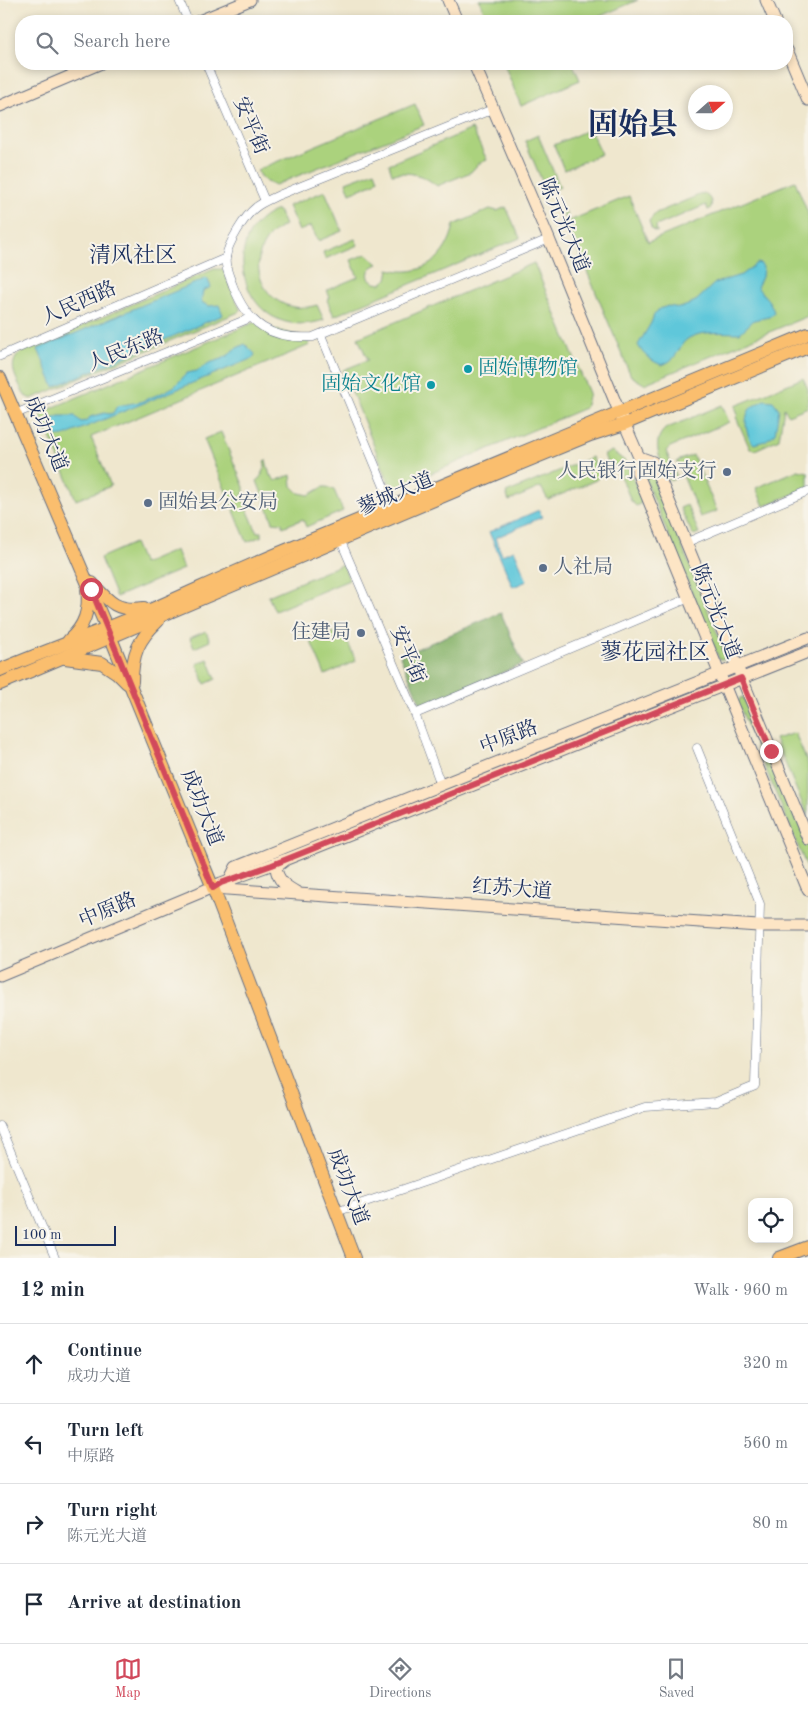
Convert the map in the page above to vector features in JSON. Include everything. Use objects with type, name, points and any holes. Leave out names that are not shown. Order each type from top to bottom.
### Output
[{"type":"main road","points":[[214,15],[250,0]]},
{"type":"main road","points":[[448,0],[454,15]]},
{"type":"main road","points":[[766,0],[772,15]]},
{"type":"main road","points":[[793,64],[808,100]]},
{"type":"main road","points":[[0,106],[85,70]]},
{"type":"main road","name":"陈元光大道","points":[[477,70],[639,457],[637,472],[808,890]]},
{"type":"main road","name":"蓼城大道","points":[[0,684],[63,658],[109,633],[161,611],[590,436],[622,418],[808,334]]},
{"type":"main road","name":"蓼城大道","points":[[161,611],[392,506],[808,347]]},
{"type":"main road","name":"成功大道","points":[[0,378],[132,687],[213,888],[354,1258]]},
{"type":"main road","name":"陈元光大道","points":[[639,457],[653,462],[808,839]]},
{"type":"main road","points":[[85,576],[108,600],[120,607],[131,610],[161,611],[137,647],[133,661],[132,687]]},
{"type":"main road","points":[[64,644],[78,630],[86,615],[88,594],[85,576]]},
{"type":"main road","name":"蓼城大道","points":[[0,670],[64,644],[109,633]]},
{"type":"main road","name":"中原路","points":[[0,976],[722,679],[736,666],[808,638]]},
{"type":"main road","name":"中原路","points":[[230,880],[236,867],[441,785],[722,679],[741,678],[808,652]]},
{"type":"main road","points":[[63,658],[102,663],[117,673],[132,687]]},
{"type":"main road","points":[[287,858],[278,865],[276,873],[282,883],[300,894]]},
{"type":"main road","name":"红苏大道","points":[[213,888],[758,926],[808,926]]},
{"type":"main road","points":[[779,1258],[808,1247]]},
{"type":"street","points":[[179,0],[185,15]]},
{"type":"street","name":"安平街","points":[[209,70],[265,202]]},
{"type":"street","points":[[493,108],[256,207],[247,216],[233,240],[226,258],[228,274],[236,296],[250,318],[258,325],[279,334],[306,338],[320,335],[549,240]]},
{"type":"street","name":"人民西路","points":[[0,356],[226,258]]},
{"type":"street","name":"人民东路","points":[[15,414],[250,318]]},
{"type":"street","points":[[320,335],[392,506]]},
{"type":"street","points":[[686,542],[808,491]]},
{"type":"street","name":"安平街","points":[[340,539],[416,714],[441,785]]},
{"type":"street","points":[[416,714],[689,598]]},
{"type":"street","points":[[336,1212],[645,1107],[716,1102],[755,1086],[760,904],[697,748]]},
{"type":"street","points":[[0,1126],[55,1258]]},
{"type":"green space","points":[[479,0],[638,0],[603,15],[485,15]]},
{"type":"green space","points":[[506,70],[576,70],[580,80],[521,106]]},
{"type":"green space","points":[[415,104],[424,125],[275,185],[264,180],[257,170]]},
{"type":"green space","points":[[472,129],[487,160],[478,164],[471,172],[437,186],[427,179],[416,175],[405,173],[392,174],[389,164]]},
{"type":"green space","points":[[590,129],[601,154],[564,170],[554,145]]},
{"type":"green space","points":[[538,135],[560,187],[547,193],[525,141]]},
{"type":"green space","points":[[375,171],[378,179],[375,183],[350,193],[346,182]]},
{"type":"green space","points":[[795,181],[808,213],[808,316],[644,384],[631,376],[562,212],[565,211],[569,221],[629,196],[648,242]]},
{"type":"green space","points":[[325,191],[342,231],[318,241],[311,226],[299,231],[288,206]]},
{"type":"green space","points":[[704,193],[711,202],[710,209],[708,210],[706,205],[656,226],[657,232],[652,230],[649,221],[656,213]]},
{"type":"green space","points":[[506,207],[520,238],[334,316],[327,300],[330,298],[327,290],[358,277],[351,260],[366,254],[378,264],[370,269],[369,278],[375,283],[381,284],[387,279],[389,269],[413,271],[432,263],[446,247],[454,225],[490,209],[497,211]]},
{"type":"green space","points":[[278,210],[285,225],[270,236],[261,250],[258,266],[262,281],[270,294],[282,303],[298,307],[317,305],[324,320],[296,324],[273,317],[257,302],[246,283],[243,261],[247,240],[258,222]]},
{"type":"green space","points":[[355,239],[358,245],[325,259],[323,252]]},
{"type":"green space","points":[[534,263],[589,393],[585,408],[392,490],[343,370],[368,360],[358,338]]},
{"type":"green space","points":[[214,269],[223,269],[240,309],[239,312],[31,399],[25,396],[16,379],[13,368],[16,357],[21,352]]},
{"type":"green space","points":[[255,322],[258,325],[306,338],[310,345],[91,437],[111,486],[76,500],[40,413]]},
{"type":"green space","points":[[803,378],[808,389],[808,407],[788,415],[784,408],[779,439],[755,450],[750,449],[736,417],[738,415],[735,406]]},
{"type":"green space","points":[[722,405],[729,422],[670,447],[666,451],[677,478],[670,481],[659,454],[658,441],[660,435],[665,429]]},
{"type":"green space","points":[[221,432],[244,487],[242,497],[257,532],[262,532],[262,536],[247,542],[204,439]]},
{"type":"green space","points":[[612,451],[626,462],[643,502],[636,506],[631,501],[617,466],[608,464],[606,460],[604,455]]},
{"type":"green space","points":[[693,455],[717,511],[700,517],[677,461]]},
{"type":"green space","points":[[592,457],[600,476],[596,480],[548,500],[541,487],[509,501],[506,493]]},
{"type":"green space","points":[[266,460],[270,476],[275,481],[291,475],[292,486],[299,493],[309,495],[323,487],[334,490],[343,511],[306,527],[303,519],[283,527],[282,523],[273,522],[257,481],[264,471],[264,461]]},
{"type":"green space","points":[[645,464],[649,465],[724,650],[726,655],[724,659],[719,659],[641,468]]},
{"type":"green space","points":[[798,470],[808,472],[808,488],[764,506],[756,488]]},
{"type":"green space","points":[[687,505],[699,533],[693,535],[680,508]]},
{"type":"green space","points":[[134,543],[143,564],[176,550],[183,569],[116,597],[100,558]]},
{"type":"green space","points":[[343,564],[349,580],[275,611],[268,596]]},
{"type":"green space","points":[[501,613],[523,664],[422,707],[400,656]]},
{"type":"green space","points":[[342,629],[356,661],[325,675],[311,642]]},
{"type":"green space","points":[[206,631],[210,641],[194,648],[190,638]]},
{"type":"green space","points":[[208,659],[216,679],[205,684],[197,664]]},
{"type":"green space","points":[[743,697],[808,843],[808,870],[738,703],[740,698]]},
{"type":"green space","points":[[795,733],[808,764],[808,817],[775,739]]},
{"type":"water","points":[[757,263],[763,267],[762,277],[757,287],[770,302],[774,313],[769,317],[754,320],[740,333],[714,332],[694,335],[682,344],[673,359],[662,365],[651,360],[642,352],[638,345],[659,309],[668,306],[680,308],[688,305],[697,300],[715,283],[741,275]]},
{"type":"water","points":[[207,278],[211,287],[203,291],[201,302],[209,306],[219,305],[223,315],[54,387],[38,349]]},
{"type":"water","points":[[245,344],[255,354],[253,358],[64,436],[56,437],[51,428],[52,419],[59,416],[75,416],[81,422],[87,421],[90,417],[113,413],[117,406],[140,402],[164,392],[175,386],[187,373],[197,371],[209,363],[222,359],[233,350]]},
{"type":"water","points":[[764,400],[773,401],[779,409],[775,434],[765,441],[754,444],[747,433],[747,417],[751,408]]},
{"type":"water","points":[[539,510],[542,517],[495,538],[502,555],[514,550],[527,581],[513,587],[489,532]]},
{"type":"place","name":"固始博物馆","points":[[468,369]]},
{"type":"place","name":"固始文化馆","points":[[431,385]]},
{"type":"place","name":"人民银行固始支行","points":[[727,472]]},
{"type":"place","name":"固始县公安局","points":[[148,503]]},
{"type":"place","name":"人社局","points":[[543,568]]},
{"type":"place","name":"住建局","points":[[361,633]]},
{"type":"district","name":"固始县","points":[[633,126]]},
{"type":"district","name":"清风社区","points":[[133,256]]},
{"type":"district","name":"蓼花园社区","points":[[655,653]]},
{"type":"route","points":[[91,589],[213,888],[221,883],[272,865],[741,678],[771,751]]}]
